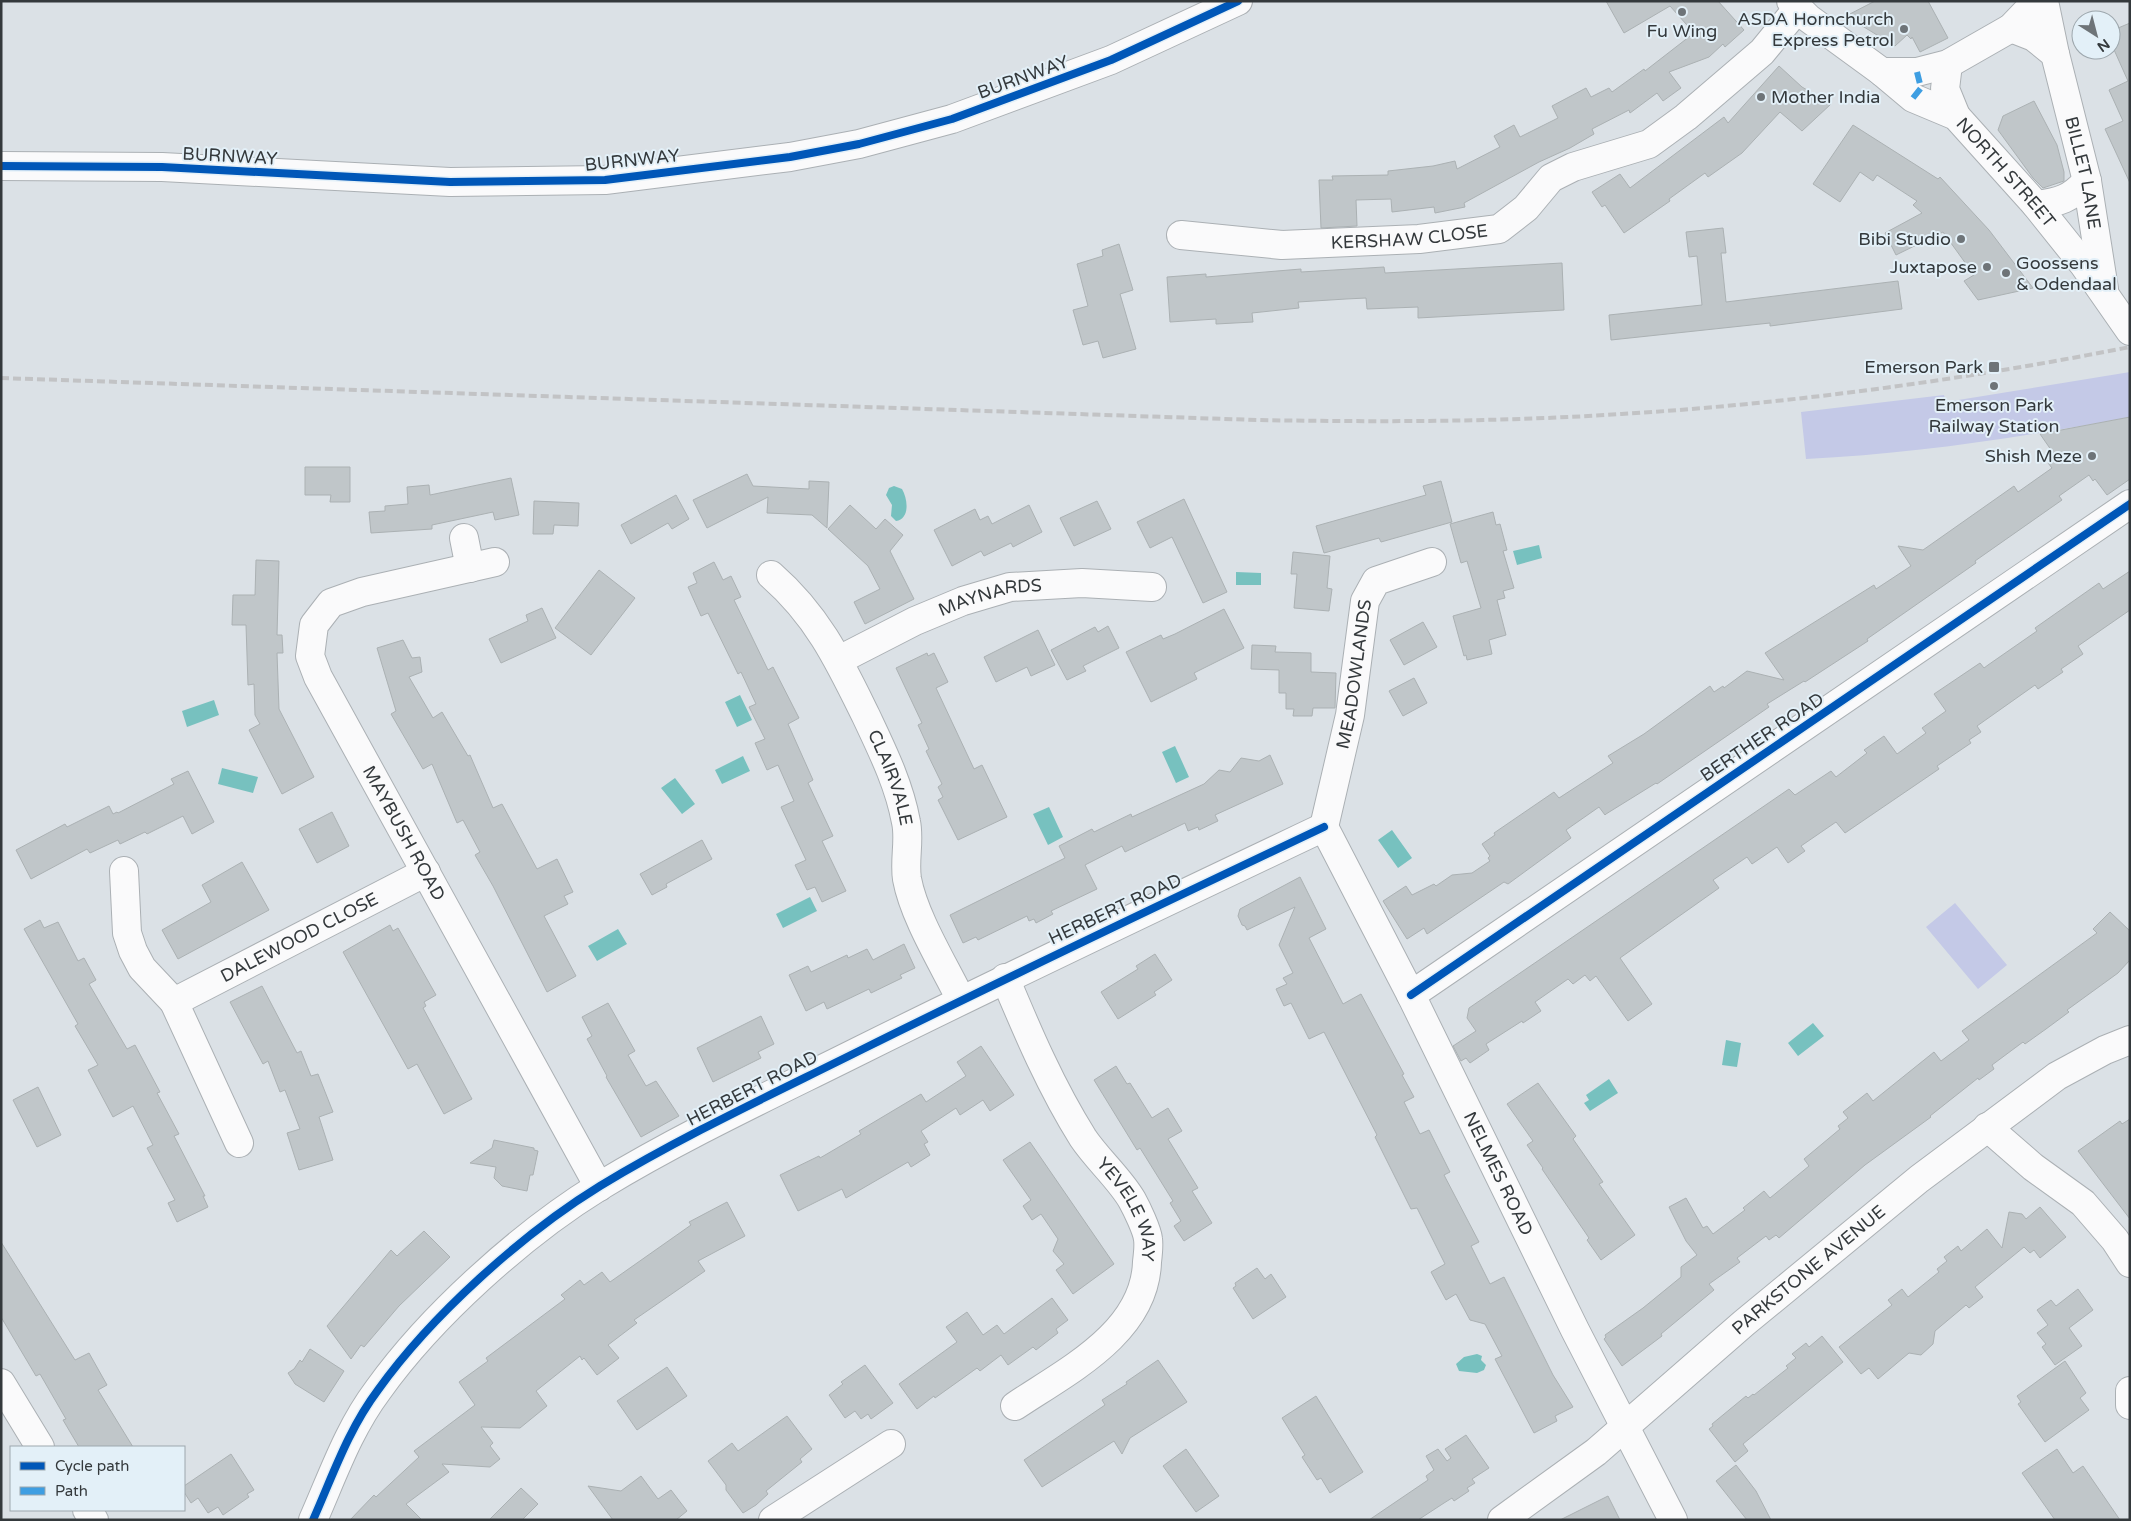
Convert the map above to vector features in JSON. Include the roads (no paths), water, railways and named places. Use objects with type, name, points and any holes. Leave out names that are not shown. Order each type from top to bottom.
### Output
[{"type":"street","name":"BURNWAY","points":[[1,166],[162,168],[470,182],[605,180],[790,157],[859,144],[952,119],[1111,60],[1238,1]]},
{"type":"street","points":[[1882,72],[1917,72],[1948,64],[2011,28],[2032,6],[2033,1]]},
{"type":"street","name":"BILLET LANE","points":[[2044,1],[2055,54],[2087,181],[2105,293]]},
{"type":"street","name":"NORTH STREET","points":[[1795,5],[1808,18],[1882,72],[1913,98],[1956,116],[2036,205],[2105,293],[2130,331]]},
{"type":"street","name":"KERSHAW CLOSE","points":[[1181,235],[1282,245],[1419,239],[1499,229],[1526,208],[1551,178],[1573,167],[1649,144],[1686,117],[1762,52],[1795,5]]},
{"type":"street","points":[[2011,28],[2034,37],[2055,54]]},
{"type":"street","points":[[1948,64],[1945,89],[1956,116]]},
{"type":"street","points":[[2036,205],[2058,202],[2076,192],[2087,181]]},
{"type":"street","name":"BERTHER ROAD","points":[[1411,995],[2130,504]]},
{"type":"street","name":"MAYBUSH ROAD","points":[[464,538],[483,565],[362,592],[331,603],[314,625],[310,656],[318,677],[599,1187]]},
{"type":"street","name":"MEADOWLANDS","points":[[1324,826],[1350,715],[1365,601],[1376,581],[1432,562]]},
{"type":"street","name":"CLAIRVALE","points":[[771,575],[793,594],[810,615],[839,660],[893,771],[906,823],[907,878],[919,915],[961,1000]]},
{"type":"street","name":"MAYNARDS","points":[[839,660],[915,621],[963,601],[1010,587],[1082,583],[1152,587]]},
{"type":"street","name":"NELMES ROAD","points":[[1324,826],[1411,995],[1624,1428],[1673,1520]]},
{"type":"street","name":"HERBERT ROAD","points":[[316,1518],[335,1464],[355,1426],[377,1391],[399,1363],[463,1295],[510,1253],[557,1216],[599,1187],[678,1142],[1004,978],[1324,826]]},
{"type":"street","points":[[124,870],[127,933],[133,951],[142,968],[174,1002],[239,1142]]},
{"type":"street","name":"DALEWOOD CLOSE","points":[[174,1002],[426,872]]},
{"type":"street","name":"YEVELE WAY","points":[[1004,978],[1045,1073],[1066,1111],[1091,1150],[1132,1200],[1148,1237],[1147,1279],[1140,1299],[1117,1332],[1087,1358],[1015,1406]]},
{"type":"street","name":"PARKSTONE AVENUE","points":[[1502,1520],[1596,1452],[1744,1323],[1919,1179],[2057,1076],[2105,1050],[2130,1040]]},
{"type":"street","points":[[1988,1127],[2034,1167],[2083,1203],[2115,1240],[2130,1263]]},
{"type":"street","points":[[1,1383],[39,1446]]},
{"type":"street","points":[[773,1520],[891,1444]]},
{"type":"railway","points":[[1,378],[1256,420],[1431,421],[1605,415],[1737,405],[1934,381],[2130,347]]},
{"type":"place","name":"Fu Wing","points":[[1682,12]]},
{"type":"place","name":"ASDA Hornchurch Express Petrol","points":[[1904,29]]},
{"type":"place","name":"Mother India","points":[[1761,97]]},
{"type":"place","name":"Bibi Studio","points":[[1961,239]]},
{"type":"place","name":"Juxtapose","points":[[1987,267]]},
{"type":"place","name":"Goossens & Odendaal","points":[[2006,273]]},
{"type":"place","name":"Emerson Park","points":[[1994,367]]},
{"type":"place","name":"Emerson Park Railway Station","points":[[1994,386]]},
{"type":"place","name":"Shish Meze","points":[[2092,456]]}]
